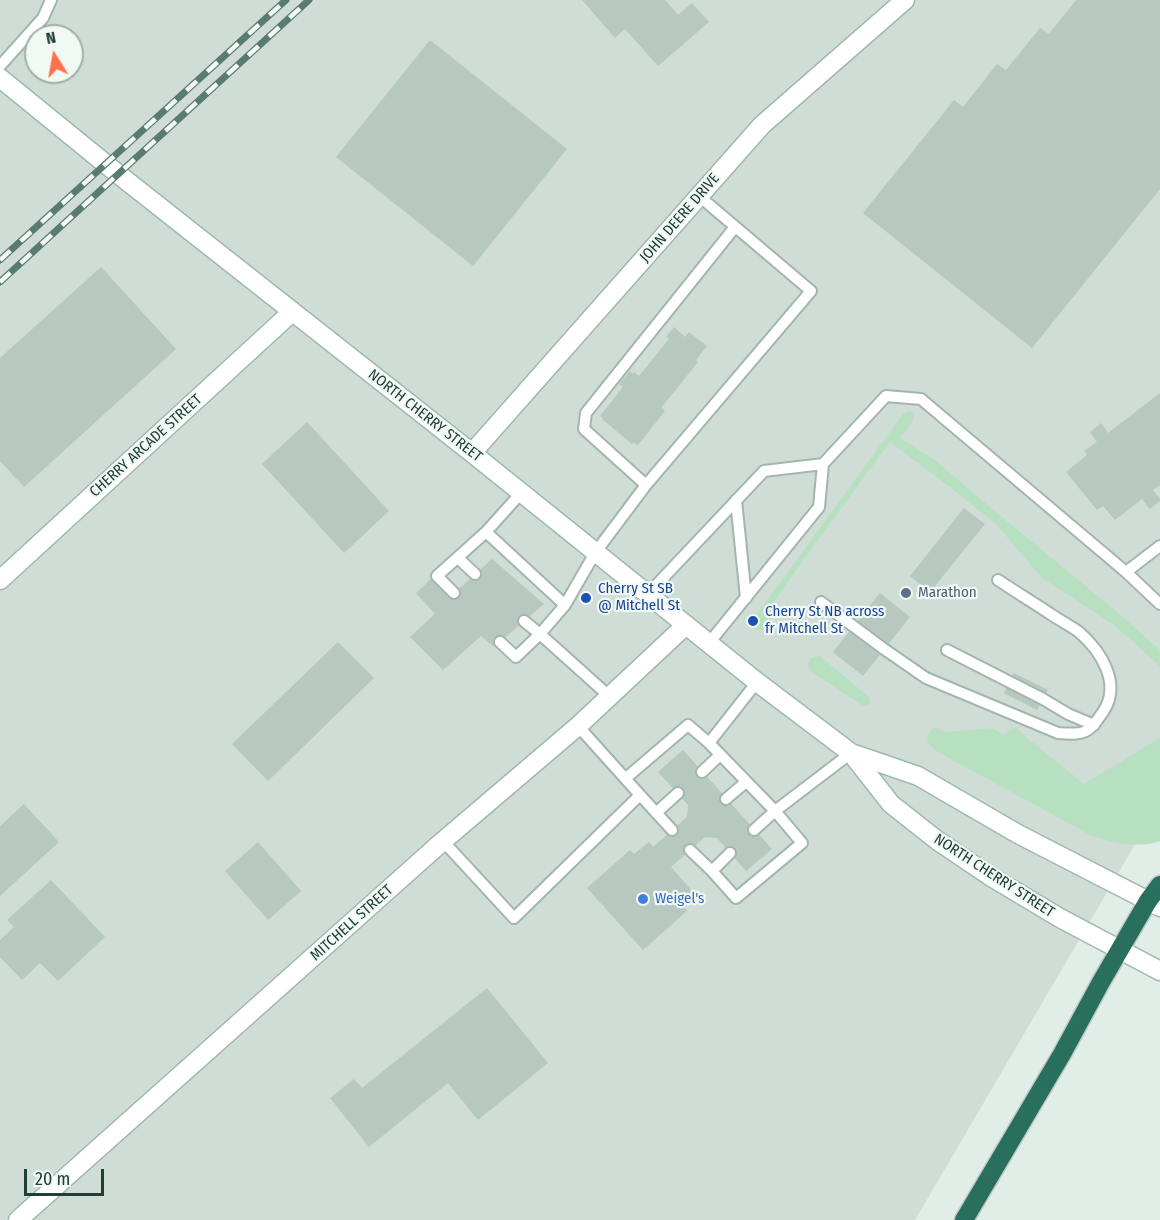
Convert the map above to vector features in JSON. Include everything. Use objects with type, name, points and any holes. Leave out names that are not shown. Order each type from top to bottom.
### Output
[{"type":"highway","points":[[964,1220],[1062,1054],[1120,950],[1154,904],[1160,885]]},
{"type":"street","name":"JOHN DEERE DRIVE","points":[[472,453],[762,125],[905,0]]},
{"type":"street","name":"NORTH CHERRY STREET","points":[[0,78],[595,553],[851,753],[891,804],[938,841],[993,878],[1060,918],[1160,971]]},
{"type":"street","name":"CHERRY ARCADE STREET","points":[[0,579],[292,312]]},
{"type":"street","name":"MITCHELL STREET","points":[[18,1220],[443,841],[578,726],[686,625]]},
{"type":"street","name":"NORTH CHERRY STREET","points":[[851,753],[918,776],[1018,834],[1154,904]]},
{"type":"lane","points":[[0,66],[43,18],[51,0]]},
{"type":"lane","points":[[500,642],[516,657],[540,634],[565,605],[595,553],[646,485],[811,291],[699,196]]},
{"type":"lane","points":[[646,485],[584,429],[586,413],[735,226]]},
{"type":"lane","points":[[709,643],[819,507],[823,464],[886,396],[921,399],[1126,572],[1160,604]]},
{"type":"lane","points":[[648,594],[764,471],[823,464]]},
{"type":"lane","points":[[454,593],[437,576],[486,532],[521,492]]},
{"type":"lane","points":[[736,500],[746,598]]},
{"type":"lane","points":[[486,532],[565,605]]},
{"type":"lane","points":[[1126,572],[1160,546]]},
{"type":"lane","points":[[458,558],[475,574]]},
{"type":"lane","points":[[821,602],[926,678],[1058,733],[1086,732],[1108,705],[1111,682],[1102,657],[1079,632],[998,580]]},
{"type":"lane","points":[[524,621],[609,696]]},
{"type":"lane","points":[[947,650],[1068,714],[1094,725]]},
{"type":"lane","points":[[709,743],[758,682]]},
{"type":"lane","points":[[626,778],[688,724],[775,811],[802,843],[736,898],[690,850]]},
{"type":"lane","points":[[578,726],[672,830]]},
{"type":"lane","points":[[754,830],[775,811],[851,753]]},
{"type":"lane","points":[[702,772],[720,755]]},
{"type":"lane","points":[[726,799],[746,782]]},
{"type":"lane","points":[[656,813],[678,793]]},
{"type":"lane","points":[[443,841],[514,918],[640,795]]},
{"type":"lane","points":[[712,871],[730,853]]},
{"type":"shaded area","points":[[0,0],[1160,0],[1160,814],[1144,829],[915,1220],[0,1220]]},
{"type":"green space","points":[[910,411],[914,414],[914,420],[900,438],[935,460],[1117,612],[1160,650],[1160,666],[1114,625],[1042,578],[996,524],[890,442],[769,609],[770,624],[768,627],[757,630],[749,625],[903,414]]},
{"type":"green space","points":[[820,656],[870,698],[870,705],[863,706],[809,670],[810,659]]},
{"type":"green space","points":[[935,727],[945,732],[993,728],[1003,735],[1016,727],[1084,784],[1160,738],[1160,841],[1134,845],[1092,836],[936,751],[927,739]]},
{"type":"building","points":[[582,0],[665,0],[678,15],[692,3],[709,22],[658,66],[625,29],[615,38]]},
{"type":"building","points":[[1076,0],[1160,0],[1160,189],[1032,348],[863,213],[954,100],[963,107],[997,64],[1006,70],[1040,28],[1049,34]]},
{"type":"building","points":[[430,40],[567,149],[473,266],[336,157]]},
{"type":"building","points":[[101,267],[176,349],[24,487],[0,461],[0,358]]},
{"type":"building","points":[[674,327],[685,337],[689,332],[707,346],[696,360],[698,362],[661,408],[665,411],[638,445],[632,444],[600,416],[623,387],[619,384],[630,371],[639,376],[669,339],[666,337]]},
{"type":"building","points":[[1160,393],[1160,485],[1153,490],[1160,501],[1150,509],[1142,499],[1115,520],[1103,506],[1097,510],[1066,472],[1087,455],[1084,451],[1097,442],[1090,432],[1101,423],[1108,433]]},
{"type":"building","points":[[307,422],[389,511],[344,553],[262,464]]},
{"type":"building","points":[[964,508],[985,524],[930,592],[910,576]]},
{"type":"building","points":[[492,559],[544,604],[494,647],[481,636],[443,670],[410,637],[435,614],[416,593],[432,578],[450,597]]},
{"type":"building","points":[[880,593],[910,617],[863,676],[833,652]]},
{"type":"building","points":[[338,642],[374,678],[268,781],[232,744]]},
{"type":"building","points":[[1014,673],[1048,690],[1037,710],[1004,693]]},
{"type":"building","points":[[683,750],[772,849],[746,871],[717,838],[705,837],[671,867],[694,893],[682,905],[687,911],[643,950],[587,888],[630,850],[634,854],[649,842],[653,847],[687,817],[688,805],[658,772]]},
{"type":"building","points":[[24,804],[59,842],[0,896],[0,826]]},
{"type":"building","points":[[258,842],[301,891],[268,920],[225,871]]},
{"type":"building","points":[[51,880],[105,937],[58,981],[40,963],[22,980],[0,957],[0,940],[14,927],[7,920]]},
{"type":"building","points":[[487,988],[548,1063],[478,1120],[448,1083],[369,1147],[330,1098],[354,1079],[362,1088]]},
{"type":"railway","points":[[0,260],[286,0]]},
{"type":"railway","points":[[0,282],[309,0]]},
{"type":"place","name":"Marathon","points":[[906,593]]},
{"type":"place","name":"Cherry St SB @ Mitchell St","points":[[586,598]]},
{"type":"place","name":"Cherry St NB across fr Mitchell St","points":[[753,621]]},
{"type":"place","name":"Weigel's","points":[[643,899]]}]
